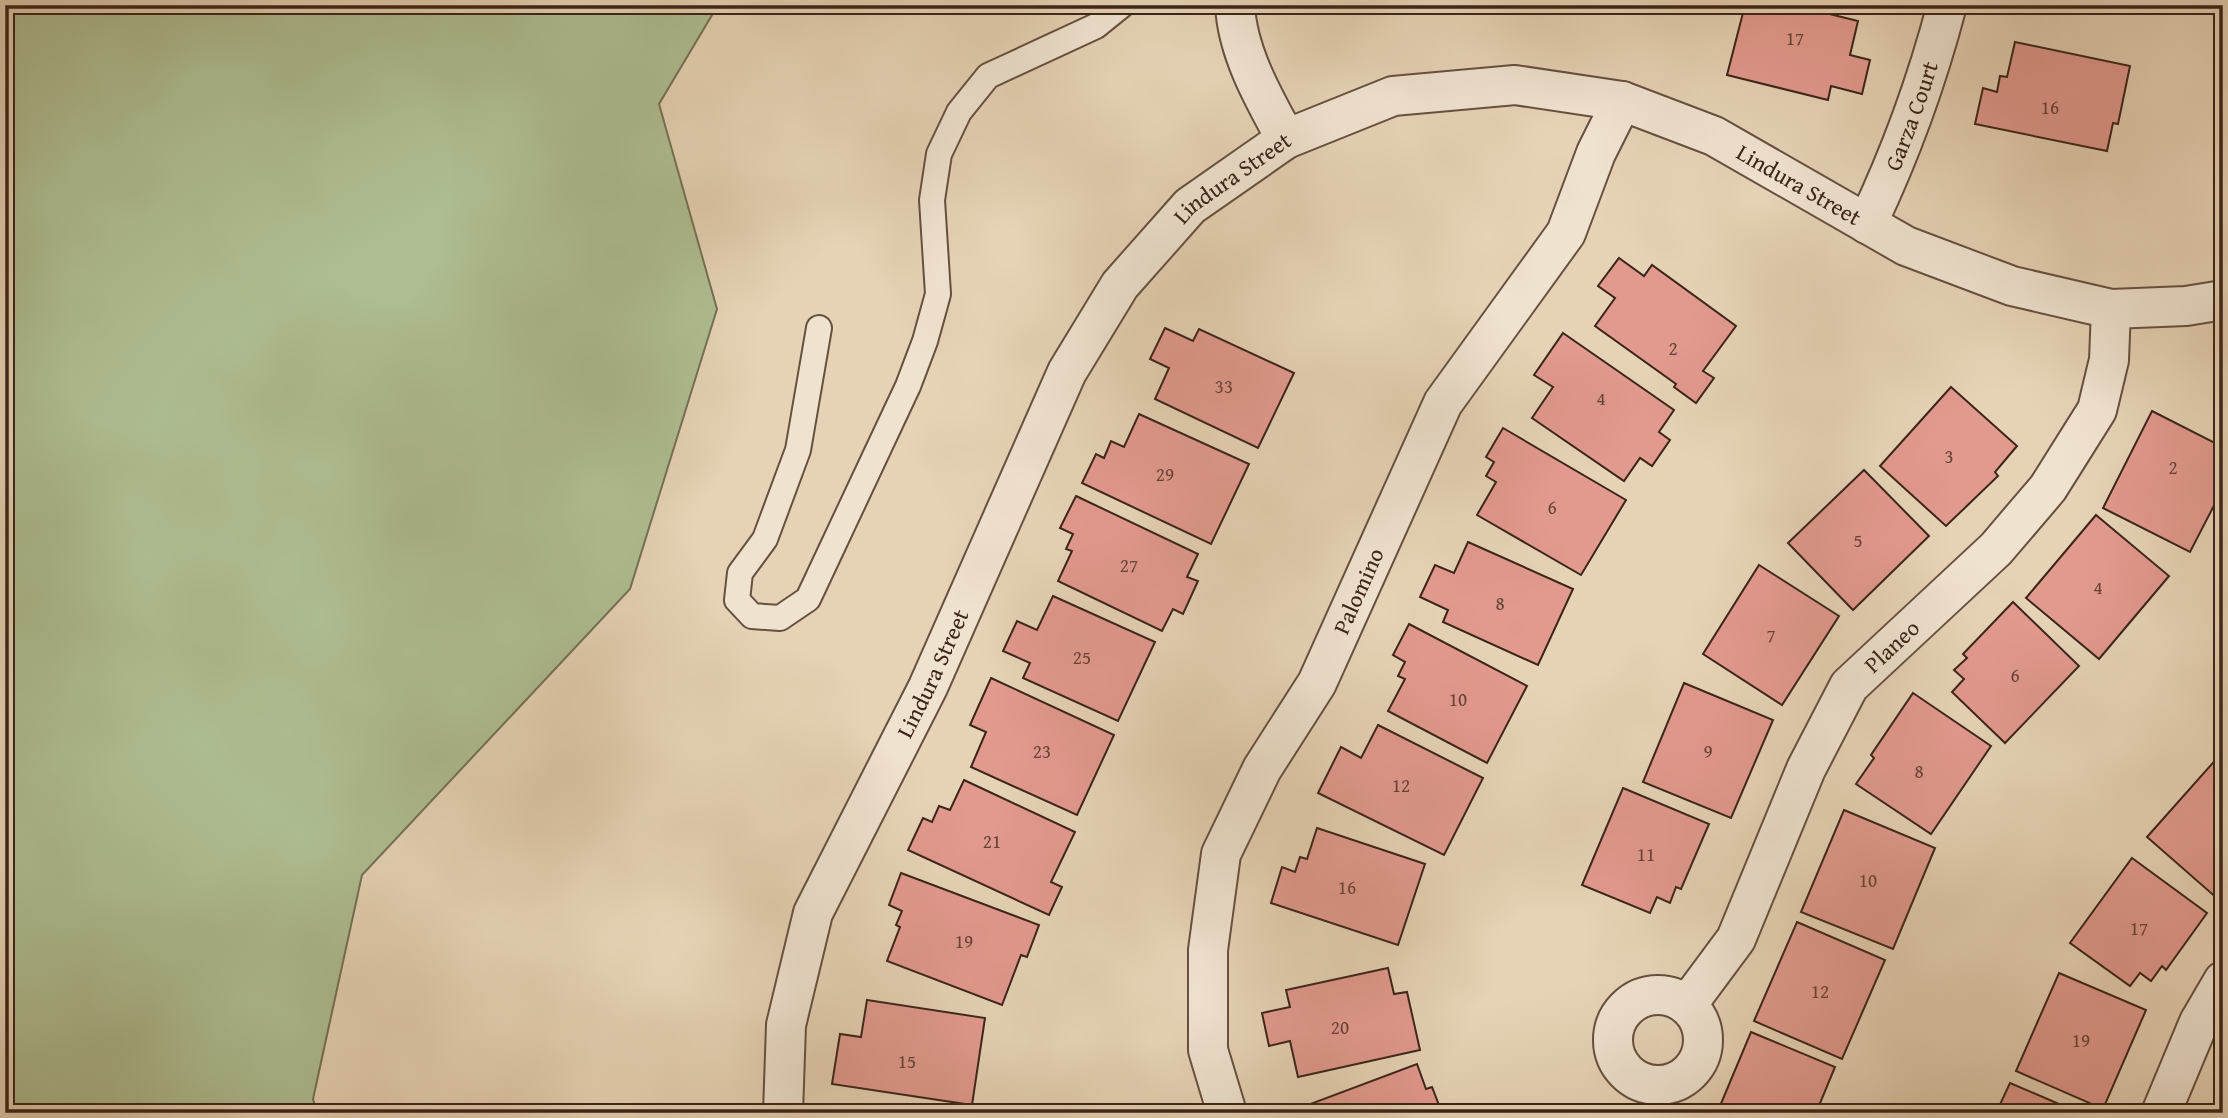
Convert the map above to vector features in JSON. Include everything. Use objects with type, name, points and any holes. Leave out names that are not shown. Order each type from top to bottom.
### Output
[{"type":"street","points":[[1235,5],[1235,22],[1258,88],[1286,139]]},
{"type":"street","name":"Garza Court","points":[[1867,223],[1895,165],[1928,76],[1947,5]]},
{"type":"street","name":"Lindura Street","points":[[783,1113],[786,1025],[813,913],[928,687],[1067,372],[1120,285],[1190,206],[1286,139],[1393,96],[1516,85],[1622,101],[1714,136],[1906,246],[2012,286],[2111,309],[2186,306],[2223,300]]},
{"type":"street","name":"Palomino","points":[[1227,1113],[1208,1051],[1208,950],[1221,855],[1262,769],[1317,683],[1443,403],[1566,233],[1596,153],[1622,101]]},
{"type":"street","name":"Planeo","points":[[1688,1005],[1736,939],[1806,769],[1849,686],[1996,549],[2048,488],[2097,410],[2109,360],[2111,309]]},
{"type":"street","points":[[2161,1113],[2199,1022],[2223,981]]},
{"type":"lane","points":[[819,328],[798,450],[765,539],[740,573],[737,600],[752,616],[780,618],[808,599],[908,386],[925,341],[938,294],[932,200],[939,154],[959,113],[988,76],[1096,26],[1122,5]]},
{"type":"green space","points":[[5,5],[718,5],[659,104],[717,309],[630,589],[362,875],[313,1099],[317,1113],[5,1113]]},
{"type":"building","points":[[1745,5],[1793,5],[1858,21],[1850,55],[1870,60],[1862,94],[1831,86],[1828,100],[1727,75]]},
{"type":"building","points":[[2015,42],[2130,66],[2118,124],[2113,123],[2107,151],[1975,124],[1983,88],[1997,92],[2000,76],[2007,77]]},
{"type":"building","points":[[1619,258],[1644,276],[1652,265],[1736,326],[1703,371],[1714,378],[1696,403],[1674,387],[1676,384],[1595,326],[1615,298],[1598,286]]},
{"type":"building","points":[[1165,328],[1193,341],[1199,329],[1294,373],[1258,448],[1155,399],[1169,368],[1150,359]]},
{"type":"building","points":[[1563,333],[1674,410],[1659,432],[1670,440],[1652,466],[1640,458],[1624,481],[1532,418],[1553,387],[1534,375]]},
{"type":"building","points":[[1951,387],[2017,446],[1995,472],[1998,476],[1946,526],[1880,466]]},
{"type":"building","points":[[2152,411],[2223,447],[2223,488],[2190,552],[2103,508]]},
{"type":"building","points":[[1139,414],[1249,464],[1211,544],[1082,483],[1096,454],[1104,458],[1111,441],[1124,447]]},
{"type":"building","points":[[1503,428],[1626,500],[1581,575],[1477,515],[1496,482],[1486,476],[1494,462],[1486,457]]},
{"type":"building","points":[[1864,470],[1929,536],[1853,610],[1788,543]]},
{"type":"building","points":[[1076,496],[1198,554],[1187,577],[1198,581],[1183,614],[1173,609],[1162,631],[1058,581],[1072,551],[1066,549],[1073,534],[1060,528]]},
{"type":"building","points":[[2096,515],[2169,576],[2099,659],[2026,598]]},
{"type":"building","points":[[1468,542],[1573,589],[1538,665],[1443,622],[1448,610],[1420,597],[1435,565],[1454,573]]},
{"type":"building","points":[[1759,565],[1839,616],[1782,705],[1703,654]]},
{"type":"building","points":[[1053,596],[1155,642],[1118,721],[1023,678],[1030,663],[1003,651],[1017,621],[1037,630]]},
{"type":"building","points":[[2013,602],[2079,666],[2005,743],[1952,692],[1964,679],[1954,670],[1967,658],[1963,654]]},
{"type":"building","points":[[1409,624],[1527,686],[1487,763],[1388,711],[1405,679],[1398,676],[1405,662],[1393,655]]},
{"type":"building","points":[[991,678],[1114,735],[1077,815],[971,767],[986,732],[970,725]]},
{"type":"building","points":[[1684,683],[1773,720],[1731,818],[1643,782]]},
{"type":"building","points":[[1913,693],[1991,746],[1931,834],[1856,784],[1874,758],[1871,755]]},
{"type":"building","points":[[1378,725],[1483,778],[1444,855],[1318,793],[1341,747],[1361,758]]},
{"type":"building","points":[[2219,756],[2223,759],[2223,896],[2219,900],[2147,837]]},
{"type":"building","points":[[964,780],[1075,832],[1051,882],[1062,887],[1049,915],[908,850],[923,818],[932,822],[939,806],[950,810]]},
{"type":"building","points":[[1623,788],[1709,824],[1681,889],[1676,887],[1670,903],[1657,897],[1650,913],[1582,885]]},
{"type":"building","points":[[1844,810],[1935,848],[1893,949],[1801,912]]},
{"type":"building","points":[[1317,828],[1425,864],[1398,945],[1271,903],[1282,867],[1295,872],[1300,857],[1307,859]]},
{"type":"building","points":[[2132,858],[2207,913],[2166,970],[2162,966],[2151,981],[2140,973],[2130,986],[2070,943]]},
{"type":"building","points":[[901,873],[1039,925],[1027,957],[1021,955],[1002,1005],[887,961],[900,927],[896,925],[902,911],[889,905]]},
{"type":"building","points":[[1797,922],[1885,960],[1842,1059],[1754,1021]]},
{"type":"building","points":[[1388,968],[1394,994],[1407,992],[1420,1050],[1298,1077],[1290,1041],[1269,1046],[1262,1013],[1290,1007],[1286,990]]},
{"type":"building","points":[[2059,973],[2146,1010],[2103,1109],[2016,1071]]},
{"type":"building","points":[[867,1000],[985,1018],[972,1105],[832,1084],[840,1034],[861,1037]]},
{"type":"building","points":[[1751,1032],[1835,1067],[1816,1113],[1717,1113]]},
{"type":"building","points":[[1417,1064],[1426,1089],[1432,1087],[1442,1113],[1308,1113],[1305,1106]]},
{"type":"building","points":[[2010,1083],[2080,1113],[1996,1113]]},
{"type":"building","points":[[2223,1093],[2223,1113],[2214,1113]]}]
